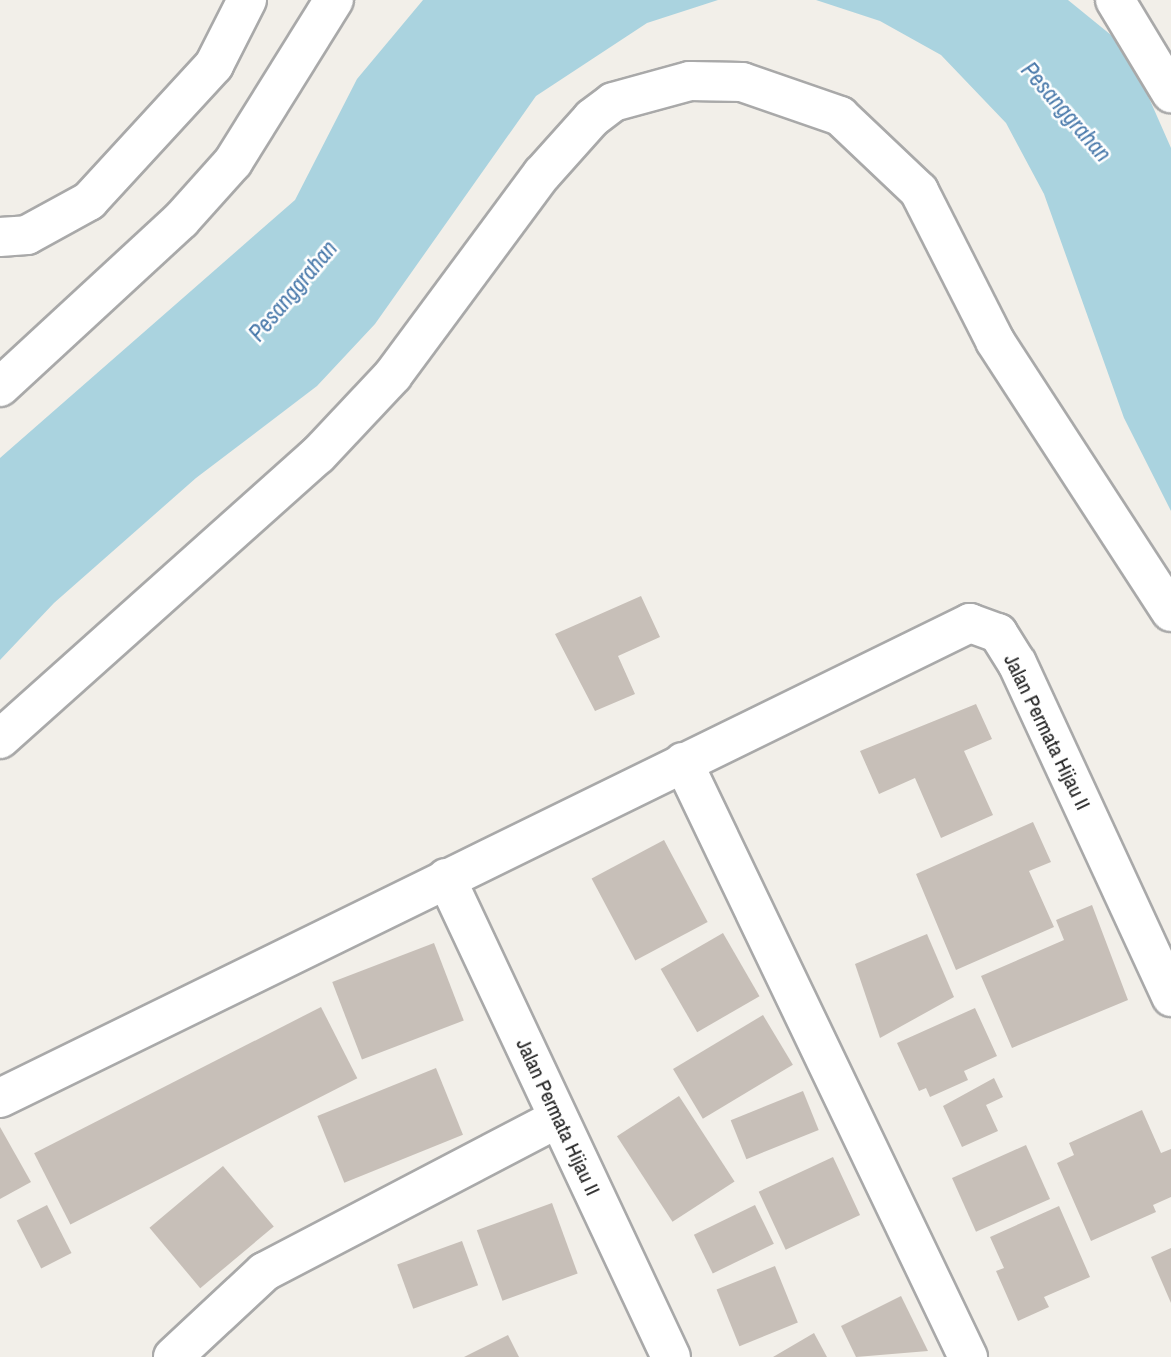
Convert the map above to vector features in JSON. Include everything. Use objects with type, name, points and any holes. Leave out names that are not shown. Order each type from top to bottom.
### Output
[{"type":"street","points":[[0,237],[27,235],[89,201],[214,65],[247,0]]},
{"type":"street","points":[[0,387],[181,220],[233,162],[334,0]]},
{"type":"street","points":[[1115,0],[1171,93]]},
{"type":"street","points":[[0,739],[318,455],[393,375],[542,174],[592,118],[613,102],[690,81],[742,82],[840,116],[919,191],[995,341],[1171,612]]},
{"type":"street","name":"Jalan Permata Hijau II","points":[[0,1098],[954,628],[986,626],[998,633],[1017,663],[1171,997]]},
{"type":"street","points":[[683,762],[968,1357]]},
{"type":"street","name":"Jalan Permata Hijau II","points":[[446,878],[671,1357]]},
{"type":"street","points":[[173,1357],[264,1272],[558,1118]]},
{"type":"water","name":"Pesanggrahan","points":[[423,0],[718,0],[647,23],[536,96],[375,324],[317,386],[196,478],[54,603],[0,660],[0,458],[295,200],[357,79]]},
{"type":"water","name":"Pesanggrahan","points":[[816,0],[1068,0],[1127,48],[1171,148],[1171,511],[1124,418],[1044,194],[1006,123],[941,55],[880,21]]},
{"type":"building","points":[[641,596],[660,637],[618,656],[635,694],[595,711],[555,634]]},
{"type":"building","points":[[976,704],[992,739],[964,751],[993,815],[941,838],[915,778],[879,794],[860,751]]},
{"type":"building","points":[[1033,822],[1051,862],[1029,871],[1054,927],[956,970],[916,874]]},
{"type":"building","points":[[664,840],[708,922],[635,961],[592,878]]},
{"type":"building","points":[[1092,905],[1128,1000],[1012,1048],[981,976],[1064,940],[1056,920]]},
{"type":"building","points":[[723,933],[760,996],[697,1032],[661,969]]},
{"type":"building","points":[[927,934],[954,997],[880,1038],[855,964]]},
{"type":"building","points":[[434,943],[464,1020],[362,1060],[332,982]]},
{"type":"building","points":[[321,1007],[357,1078],[70,1224],[34,1153]]},
{"type":"building","points":[[975,1008],[997,1056],[964,1071],[968,1080],[930,1097],[926,1088],[919,1091],[897,1043]]},
{"type":"building","points":[[763,1015],[793,1065],[703,1119],[673,1069]]},
{"type":"building","points":[[436,1068],[463,1135],[344,1183],[317,1116]]},
{"type":"building","points":[[994,1078],[1003,1097],[986,1105],[998,1131],[962,1147],[943,1106]]},
{"type":"building","points":[[803,1091],[819,1130],[746,1159],[731,1120]]},
{"type":"building","points":[[679,1096],[735,1182],[672,1222],[617,1136]]},
{"type":"building","points":[[1142,1110],[1161,1153],[1171,1149],[1171,1197],[1153,1205],[1156,1212],[1091,1241],[1057,1163],[1074,1155],[1069,1143]]},
{"type":"building","points":[[0,1127],[31,1182],[0,1199]]},
{"type":"building","points":[[1026,1145],[1050,1199],[976,1232],[952,1178]]},
{"type":"building","points":[[833,1157],[860,1215],[786,1250],[759,1192]]},
{"type":"building","points":[[223,1166],[274,1227],[200,1288],[149,1228]]},
{"type":"building","points":[[552,1203],[578,1273],[502,1301],[477,1230]]},
{"type":"building","points":[[47,1205],[72,1253],[41,1269],[17,1220]]},
{"type":"building","points":[[755,1205],[774,1244],[713,1273],[694,1235]]},
{"type":"building","points":[[1059,1206],[1090,1277],[1044,1297],[1049,1307],[1018,1321],[996,1271],[1004,1268],[990,1237]]},
{"type":"building","points":[[462,1241],[478,1285],[413,1309],[397,1265]]},
{"type":"building","points":[[1171,1248],[1171,1303],[1151,1257]]},
{"type":"building","points":[[775,1266],[798,1323],[739,1346],[717,1290]]},
{"type":"building","points":[[901,1296],[928,1351],[856,1357],[841,1326]]},
{"type":"building","points":[[814,1333],[827,1357],[773,1357]]},
{"type":"building","points":[[508,1335],[519,1357],[464,1357]]}]
